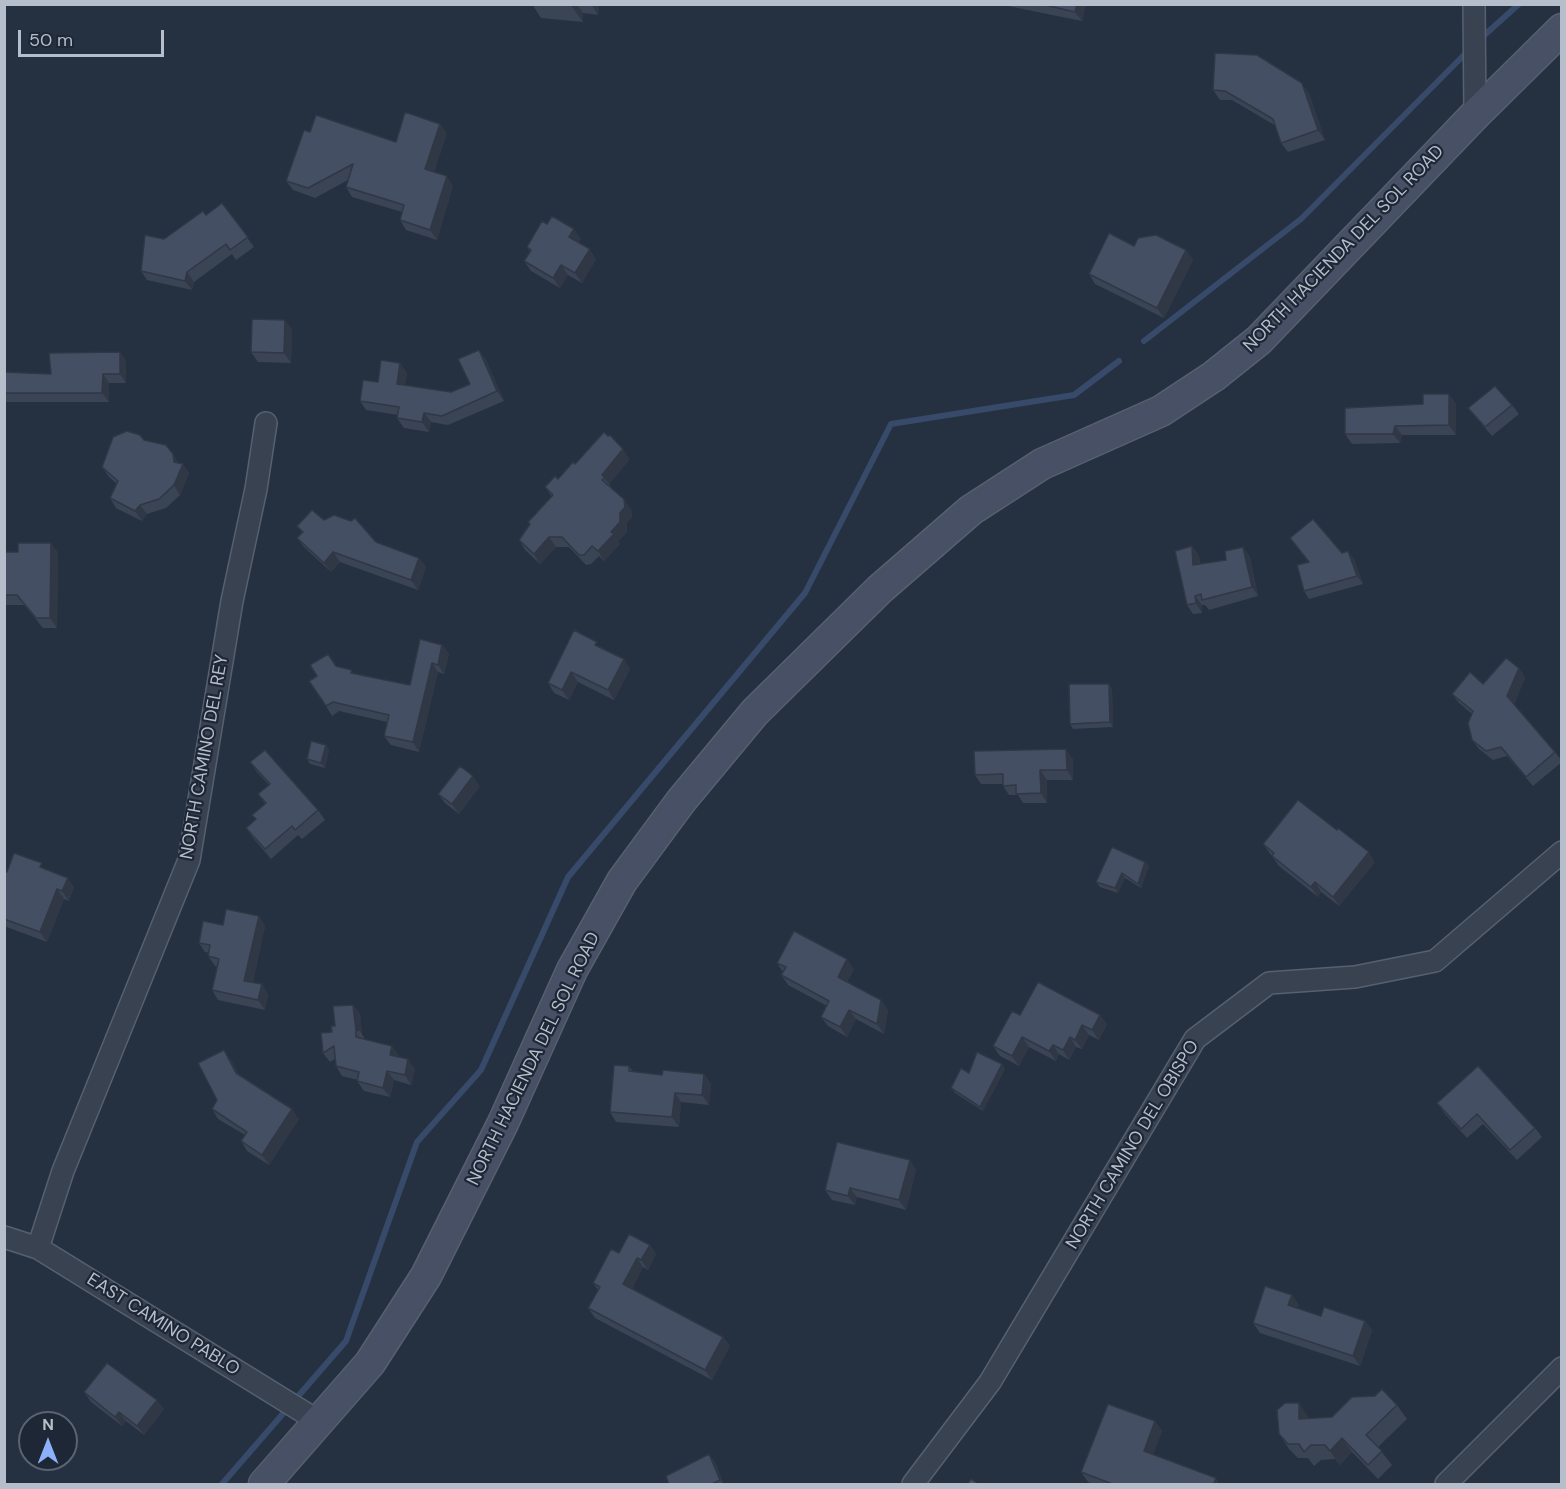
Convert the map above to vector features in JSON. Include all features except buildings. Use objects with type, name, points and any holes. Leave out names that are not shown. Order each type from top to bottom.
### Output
[{"type":"street","points":[[1474,4],[1475,115]]},
{"type":"street","name":"NORTH HACIENDA DEL SOL ROAD","points":[[264,1485],[370,1363],[426,1276],[503,1124],[572,970],[622,881],[681,801],[755,712],[880,589],[971,510],[1042,464],[1161,411],[1214,376],[1259,340],[1475,115],[1562,29]]},
{"type":"street","name":"NORTH CAMINO DEL REY","points":[[38,1248],[63,1171],[189,860],[232,601],[256,489],[266,423]]},
{"type":"street","name":"NORTH CAMINO DEL OBISPO","points":[[913,1485],[990,1383],[1195,1039],[1269,983],[1355,977],[1435,961],[1562,852]]},
{"type":"street","name":"EAST CAMINO PABLO","points":[[4,1237],[38,1248],[318,1421]]},
{"type":"street","points":[[1446,1485],[1562,1368]]},
{"type":"waterway","points":[[1479,40],[1519,4]]},
{"type":"waterway","points":[[1144,341],[1301,219],[1470,49]]},
{"type":"waterway","points":[[222,1484],[346,1341],[417,1142],[481,1070],[568,877],[805,593],[891,424],[1074,395],[1119,361]]}]
